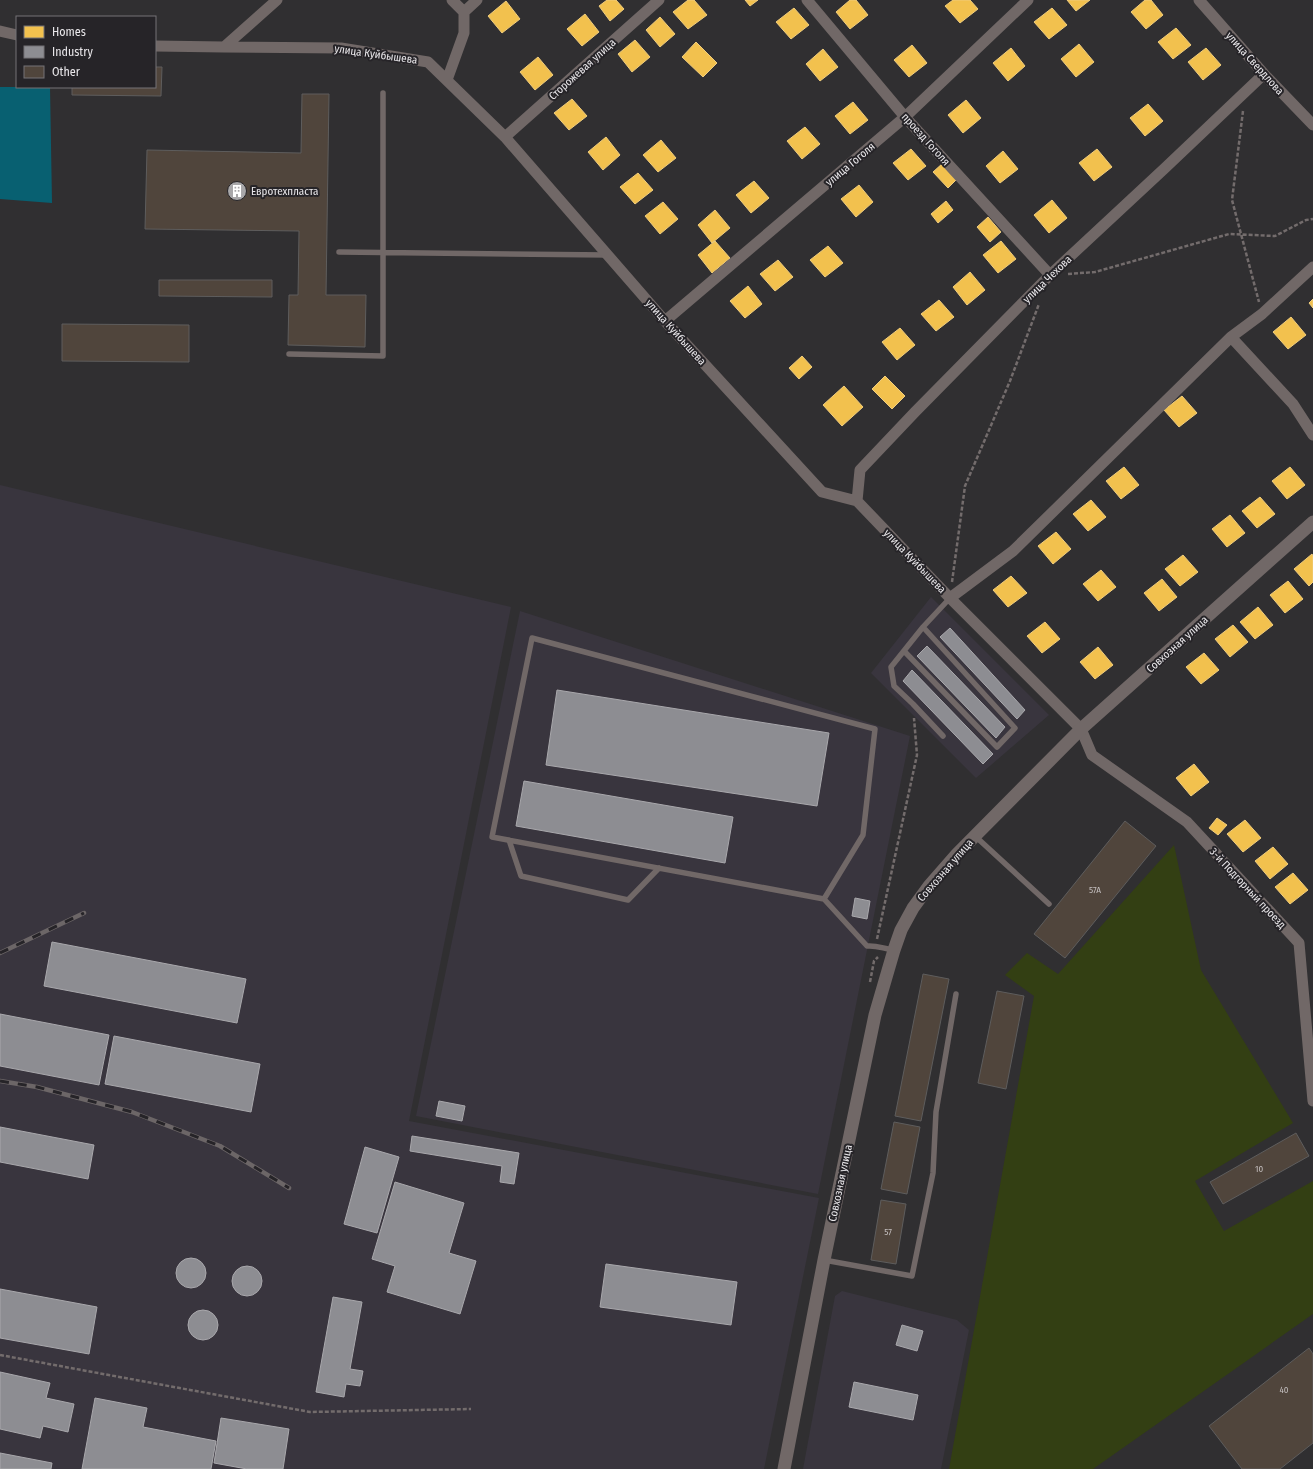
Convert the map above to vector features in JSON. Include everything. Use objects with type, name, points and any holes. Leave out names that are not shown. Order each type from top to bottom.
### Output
[{"type":"street","points":[[224,47],[277,0]]},
{"type":"street","points":[[447,80],[464,33],[464,12],[452,0]]},
{"type":"street","points":[[464,12],[477,0]]},
{"type":"street","name":"Сторожевая улица","points":[[505,137],[659,0]]},
{"type":"street","name":"проезд Гоголя","points":[[807,0],[905,117],[1050,275]]},
{"type":"street","name":"улица Гоголя","points":[[665,320],[905,117],[1028,0]]},
{"type":"street","name":"улица Свердлова","points":[[1199,0],[1264,74],[1313,125]]},
{"type":"street","points":[[0,31],[16,35]]},
{"type":"street","name":"улица Куйбышева","points":[[156,46],[341,48],[428,62],[505,137],[665,320],[822,492],[857,501],[950,598],[1081,729]]},
{"type":"street","name":"улица Чехова","points":[[857,501],[860,470],[915,412],[1050,275],[1264,74]]},
{"type":"street","points":[[950,598],[1013,551],[1231,337],[1262,314],[1313,267]]},
{"type":"street","points":[[1231,337],[1294,404],[1313,435]]},
{"type":"street","name":"Совхозная улица","points":[[784,1469],[824,1260],[876,1015],[894,950],[901,930],[913,908],[929,886],[975,836],[1081,729],[1313,522]]},
{"type":"street","name":"3-й Подгорный проезд","points":[[1081,729],[1092,755],[1187,822],[1299,943],[1313,1101]]},
{"type":"lane","points":[[288,354],[384,356],[383,93]]},
{"type":"lane","points":[[340,252],[608,255]]},
{"type":"lane","points":[[943,736],[894,686],[891,667],[922,627],[950,598]]},
{"type":"lane","points":[[904,651],[997,746],[1015,728],[922,627]]},
{"type":"lane","points":[[824,899],[863,835],[875,729],[532,638],[492,837],[824,899],[867,946],[875,945],[885,949],[894,950]]},
{"type":"lane","points":[[975,836],[1049,904]]},
{"type":"lane","points":[[509,840],[521,876],[628,900],[660,868]]},
{"type":"lane","points":[[824,1260],[912,1276],[934,1173],[936,1112],[956,994]]},
{"type":"path","points":[[1245,93],[1232,200],[1262,314]]},
{"type":"path","points":[[1050,275],[1095,272],[1229,234],[1275,236],[1306,220],[1313,219]]},
{"type":"path","points":[[950,598],[965,486],[1010,381],[1039,303]]},
{"type":"path","points":[[875,945],[917,755],[913,704]]},
{"type":"path","points":[[0,1355],[310,1412],[471,1409]]},
{"type":"shaded area","points":[[0,485],[511,607],[409,1121],[819,1198],[764,1469],[0,1469]]},
{"type":"shaded area","points":[[931,597],[1049,715],[976,778],[871,673]]},
{"type":"shaded area","points":[[520,611],[910,736],[818,1194],[416,1116]]},
{"type":"shaded area","points":[[842,1291],[957,1320],[969,1330],[941,1469],[803,1469],[835,1296]]},
{"type":"green space","points":[[1174,845],[1201,970],[1293,1123],[1195,1181],[1224,1231],[1313,1181],[1313,1314],[1093,1469],[949,1469],[1034,996],[1005,975],[1027,953],[1058,974]]},
{"type":"water","points":[[0,87],[50,88],[52,203],[0,199]]},
{"type":"building: Homes","points":[[607,0],[616,0],[624,9],[610,21],[599,6]]},
{"type":"building: Homes","points":[[688,0],[694,0],[707,15],[688,29],[673,12]]},
{"type":"building: Homes","points":[[745,0],[758,0],[750,6]]},
{"type":"building: Homes","points":[[850,0],[856,0],[868,15],[850,29],[836,12]]},
{"type":"building: Homes","points":[[953,0],[970,0],[978,9],[960,23],[945,6]]},
{"type":"building: Homes","points":[[1067,0],[1090,0],[1076,11]]},
{"type":"building: Homes","points":[[1145,0],[1151,0],[1163,15],[1146,29],[1131,12]]},
{"type":"building: Homes","points":[[506,1],[520,19],[502,33],[488,16]]},
{"type":"building: Homes","points":[[794,8],[809,25],[791,39],[776,22]]},
{"type":"building: Homes","points":[[1052,8],[1067,25],[1049,39],[1034,22]]},
{"type":"building: Homes","points":[[585,14],[599,32],[582,46],[567,29]]},
{"type":"building: Homes","points":[[660,17],[675,34],[660,47],[646,30]]},
{"type":"building: Homes","points":[[1176,28],[1191,45],[1173,59],[1158,42]]},
{"type":"building: Homes","points":[[635,40],[650,57],[632,72],[618,54]]},
{"type":"building: Homes","points":[[696,42],[717,63],[703,77],[682,57]]},
{"type":"building: Homes","points":[[1079,44],[1094,62],[1076,77],[1061,59]]},
{"type":"building: Homes","points":[[912,45],[927,63],[909,77],[894,60]]},
{"type":"building: Homes","points":[[1011,48],[1025,66],[1008,81],[993,63]]},
{"type":"building: Homes","points":[[1206,48],[1221,65],[1203,80],[1188,62]]},
{"type":"building: Homes","points":[[823,49],[838,67],[820,81],[806,64]]},
{"type":"building: Homes","points":[[538,57],[553,75],[535,90],[520,72]]},
{"type":"building: Homes","points":[[572,99],[587,116],[569,130],[554,113]]},
{"type":"building: Homes","points":[[966,100],[981,118],[963,133],[948,115]]},
{"type":"building: Homes","points":[[853,102],[868,120],[850,134],[835,116]]},
{"type":"building: Homes","points":[[1148,104],[1163,121],[1145,136],[1130,118]]},
{"type":"building: Homes","points":[[805,127],[820,144],[802,159],[787,141]]},
{"type":"building: Homes","points":[[606,137],[620,155],[603,170],[588,152]]},
{"type":"building: Homes","points":[[661,140],[676,158],[658,172],[643,155]]},
{"type":"building: Homes","points":[[911,149],[926,166],[908,180],[893,163]]},
{"type":"building: Homes","points":[[1097,149],[1112,167],[1094,181],[1079,163]]},
{"type":"building: Homes","points":[[1003,151],[1018,169],[1000,183],[986,166]]},
{"type":"building: Homes","points":[[943,163],[957,179],[948,188],[933,172]]},
{"type":"building: Homes","points":[[638,173],[653,190],[635,204],[620,187]]},
{"type":"building: Homes","points":[[754,181],[769,198],[751,213],[736,195]]},
{"type":"building: Homes","points":[[859,185],[873,202],[856,217],[841,199]]},
{"type":"building: Homes","points":[[1052,200],[1067,218],[1049,233],[1034,215]]},
{"type":"building: Homes","points":[[946,201],[953,210],[938,223],[931,214]]},
{"type":"building: Homes","points":[[663,202],[678,219],[660,234],[645,216]]},
{"type":"building: Homes","points":[[715,210],[730,228],[712,243],[698,225]]},
{"type":"building: Homes","points":[[988,217],[1001,232],[990,242],[977,227]]},
{"type":"building: Homes","points":[[715,241],[730,258],[712,273],[698,255]]},
{"type":"building: Homes","points":[[1001,241],[1016,259],[998,273],[983,255]]},
{"type":"building: Homes","points":[[828,246],[843,263],[825,277],[810,260]]},
{"type":"building: Homes","points":[[778,260],[793,277],[775,291],[760,274]]},
{"type":"building: Homes","points":[[970,272],[985,290],[967,305],[953,287]]},
{"type":"building: Homes","points":[[748,286],[762,304],[745,318],[730,301]]},
{"type":"building: Homes","points":[[1313,299],[1313,308],[1309,303]]},
{"type":"building: Homes","points":[[939,300],[954,317],[936,331],[921,314]]},
{"type":"building: Homes","points":[[1291,317],[1306,335],[1288,349],[1273,332]]},
{"type":"building: Homes","points":[[900,328],[915,345],[897,360],[882,342]]},
{"type":"building: Homes","points":[[802,356],[812,367],[799,379],[789,368]]},
{"type":"building: Homes","points":[[885,376],[905,396],[892,409],[872,389]]},
{"type":"building: Homes","points":[[844,386],[863,407],[842,426],[823,405]]},
{"type":"building: Homes","points":[[1182,396],[1197,413],[1179,427],[1164,410]]},
{"type":"building: Homes","points":[[1124,467],[1139,485],[1121,499],[1106,481]]},
{"type":"building: Homes","points":[[1290,467],[1305,485],[1287,499],[1272,481]]},
{"type":"building: Homes","points":[[1260,497],[1275,514],[1257,528],[1242,511]]},
{"type":"building: Homes","points":[[1091,500],[1106,517],[1088,531],[1073,514]]},
{"type":"building: Homes","points":[[1230,515],[1245,533],[1227,547],[1212,529]]},
{"type":"building: Homes","points":[[1056,532],[1071,549],[1053,564],[1038,546]]},
{"type":"building: Homes","points":[[1312,554],[1313,582],[1309,586],[1294,569]]},
{"type":"building: Homes","points":[[1183,555],[1198,572],[1180,586],[1165,569]]},
{"type":"building: Homes","points":[[1101,570],[1116,587],[1098,601],[1083,584]]},
{"type":"building: Homes","points":[[1011,576],[1027,593],[1008,607],[993,590]]},
{"type":"building: Homes","points":[[1162,579],[1177,597],[1159,611],[1144,593]]},
{"type":"building: Homes","points":[[1288,581],[1303,599],[1285,613],[1270,595]]},
{"type":"building: Homes","points":[[1258,607],[1273,625],[1255,639],[1240,622]]},
{"type":"building: Homes","points":[[1045,622],[1060,639],[1042,653],[1027,636]]},
{"type":"building: Homes","points":[[1233,625],[1248,642],[1230,657],[1215,639]]},
{"type":"building: Homes","points":[[1098,647],[1113,665],[1095,679],[1080,662]]},
{"type":"building: Homes","points":[[1204,653],[1219,670],[1201,684],[1186,667]]},
{"type":"building: Homes","points":[[1194,764],[1209,782],[1191,796],[1176,778]]},
{"type":"building: Homes","points":[[1217,818],[1227,825],[1218,835],[1209,828]]},
{"type":"building: Homes","points":[[1245,820],[1261,838],[1243,852],[1227,834]]},
{"type":"building: Homes","points":[[1273,847],[1288,864],[1270,879],[1255,861]]},
{"type":"building: Homes","points":[[1293,873],[1308,890],[1290,904],[1275,887]]},
{"type":"building: Industry","points":[[950,628],[1025,710],[1017,719],[940,637]]},
{"type":"building: Industry","points":[[927,646],[1005,727],[996,738],[917,656]]},
{"type":"building: Industry","points":[[912,670],[993,754],[983,764],[903,681]]},
{"type":"building: Industry","points":[[557,690],[829,733],[817,806],[546,765]]},
{"type":"building: Industry","points":[[524,781],[733,817],[725,863],[516,826]]},
{"type":"building: Industry","points":[[855,898],[870,901],[867,919],[852,916]]},
{"type":"building: Industry","points":[[52,942],[246,979],[237,1023],[44,986]]},
{"type":"building: Industry","points":[[0,1014],[109,1035],[99,1085],[0,1066]]},
{"type":"building: Industry","points":[[114,1036],[260,1064],[251,1112],[105,1084]]},
{"type":"building: Industry","points":[[439,1101],[465,1106],[462,1121],[436,1116]]},
{"type":"building: Industry","points":[[0,1127],[94,1145],[88,1179],[0,1162]]},
{"type":"building: Industry","points":[[412,1136],[519,1153],[514,1184],[500,1182],[502,1166],[410,1151]]},
{"type":"building: Industry","points":[[365,1147],[399,1157],[377,1233],[344,1224]]},
{"type":"building: Industry","points":[[395,1182],[464,1203],[449,1253],[476,1261],[460,1314],[387,1292],[395,1266],[372,1259]]},
{"type":"building: Industry","points":[[191,1258],[202,1262],[206,1273],[202,1284],[191,1288],[180,1284],[176,1273],[180,1262]]},
{"type":"building: Industry","points":[[606,1264],[737,1282],[731,1325],[600,1307]]},
{"type":"building: Industry","points":[[247,1266],[258,1270],[262,1281],[258,1292],[247,1296],[236,1292],[232,1281],[236,1270]]},
{"type":"building: Industry","points":[[0,1289],[97,1307],[89,1354],[0,1338]]},
{"type":"building: Industry","points":[[333,1297],[362,1302],[350,1369],[363,1371],[360,1386],[346,1384],[344,1397],[316,1392]]},
{"type":"building: Industry","points":[[203,1310],[214,1314],[218,1325],[214,1336],[203,1340],[192,1336],[188,1325],[192,1314]]},
{"type":"building: Industry","points":[[902,1325],[923,1331],[917,1351],[896,1345]]},
{"type":"building: Industry","points":[[0,1372],[50,1383],[46,1398],[74,1404],[68,1432],[43,1426],[40,1438],[0,1429]]},
{"type":"building: Industry","points":[[854,1382],[918,1395],[913,1420],[849,1407]]},
{"type":"building: Industry","points":[[95,1398],[147,1408],[143,1427],[216,1441],[211,1469],[82,1469]]},
{"type":"building: Industry","points":[[221,1418],[289,1429],[283,1469],[247,1469],[214,1463]]},
{"type":"building: Industry","points":[[0,1453],[52,1463],[51,1469],[0,1469]]},
{"type":"building: Other","points":[[156,67],[162,67],[161,96],[72,95],[72,88],[156,88]]},
{"type":"building: Other","name":"Евротехпласта","points":[[302,94],[329,94],[326,295],[366,295],[365,347],[288,345],[289,295],[298,295],[299,231],[145,229],[147,150],[301,153]]},
{"type":"building: Other","points":[[159,280],[272,280],[272,297],[159,296]]},
{"type":"building: Other","points":[[62,324],[189,325],[189,362],[62,361]]},
{"type":"building: Other","points":[[1125,821],[1156,846],[1065,958],[1034,934]]},
{"type":"building: Other","points":[[923,974],[949,979],[921,1121],[895,1116]]},
{"type":"building: Other","points":[[997,991],[1024,996],[1006,1089],[978,1083]]},
{"type":"building: Other","points":[[894,1122],[920,1127],[907,1194],[881,1189]]},
{"type":"building: Other","points":[[1296,1133],[1309,1156],[1223,1204],[1210,1182]]},
{"type":"building: Other","points":[[881,1200],[906,1204],[896,1264],[871,1260]]},
{"type":"building: Other","points":[[1309,1348],[1313,1354],[1313,1443],[1280,1469],[1242,1469],[1209,1426]]},
{"type":"railway","points":[[0,953],[84,913]]},
{"type":"railway","points":[[0,1081],[37,1087],[132,1112],[220,1146],[289,1188]]},
{"type":"place","name":"Евротехпласта","points":[[237,191]]}]
